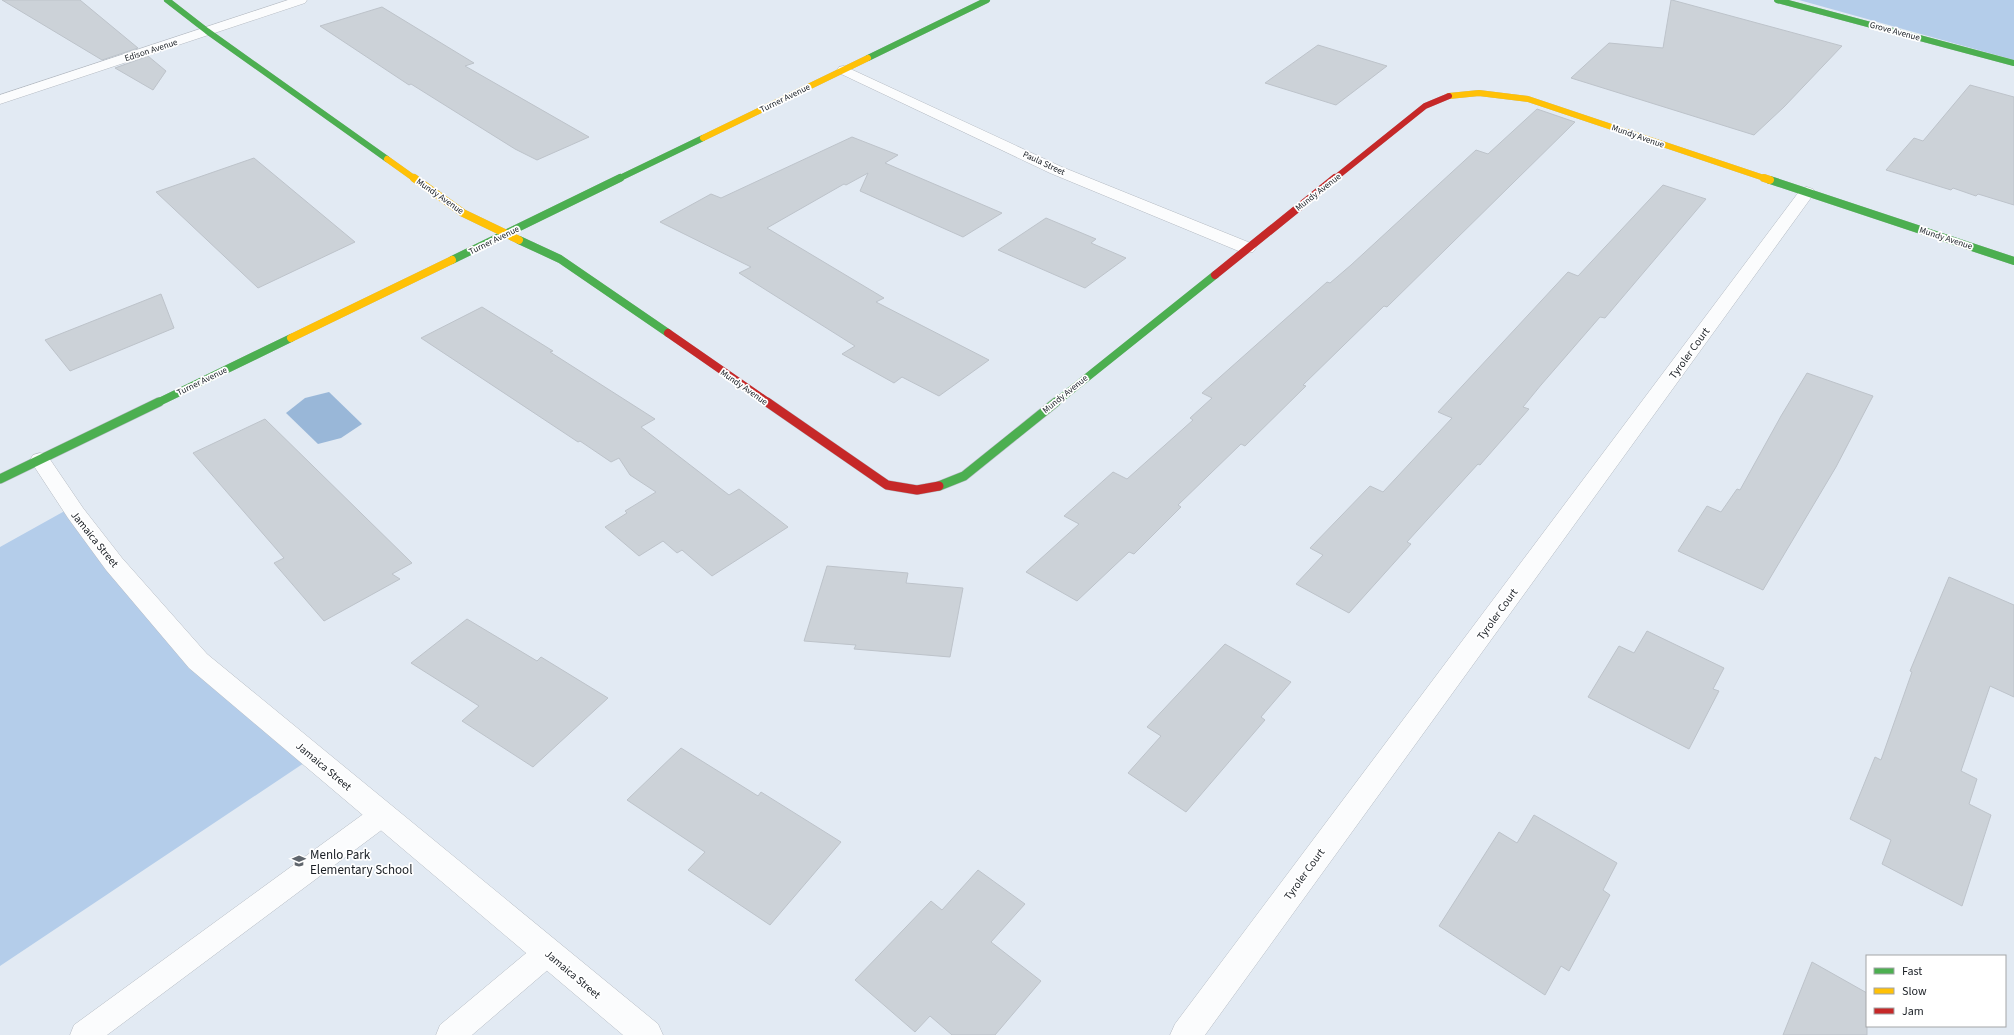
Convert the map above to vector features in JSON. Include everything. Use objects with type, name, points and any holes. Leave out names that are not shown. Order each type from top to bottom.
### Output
[{"type":"street","name":"Mundy Avenue","points":[[167,0],[207,31],[463,213],[560,259],[887,485],[904,491],[946,485],[964,476],[1425,106],[1450,94],[1467,92],[1494,93],[1528,99],[2014,261]]},
{"type":"street","name":"Edison Avenue","points":[[0,100],[301,0]]},
{"type":"street","name":"Turner Avenue","points":[[0,479],[987,0]]},
{"type":"street","name":"Grove Avenue","points":[[1777,0],[2014,63]]},
{"type":"street","name":"Paula Street","points":[[844,70],[1056,170],[1247,248]]},
{"type":"street","name":"Tyroler Court","points":[[1186,1035],[1807,192]]},
{"type":"street","name":"Jamaica Street","points":[[40,460],[70,508],[166,626],[198,661],[647,1035]]},
{"type":"lane","points":[[84,1035],[382,815]]},
{"type":"lane","points":[[450,1035],[547,953]]},
{"type":"shaded area","points":[[1799,0],[2014,0],[2014,60]]},
{"type":"shaded area","points":[[329,392],[362,424],[341,438],[318,444],[286,413],[305,398]]},
{"type":"shaded area","points":[[70,508],[198,661],[313,757],[0,966],[0,547]]},
{"type":"building","points":[[2,0],[80,0],[138,48],[102,60]]},
{"type":"building","points":[[1671,0],[1842,46],[1784,107],[1754,135],[1571,78],[1609,43],[1663,48]]},
{"type":"building","points":[[382,7],[474,63],[465,66],[589,137],[537,160],[515,149],[411,84],[409,85],[320,26]]},
{"type":"building","points":[[1318,45],[1387,66],[1336,105],[1265,83]]},
{"type":"building","points":[[148,56],[166,71],[153,90],[115,68]]},
{"type":"building","points":[[1970,85],[2014,97],[2014,205],[1978,194],[1976,196],[1953,188],[1951,190],[1886,170],[1914,138],[1923,141]]},
{"type":"building","points":[[1537,109],[1575,122],[1387,307],[1384,306],[1303,385],[1306,386],[1245,446],[1241,444],[1178,505],[1181,507],[1134,554],[1129,552],[1077,601],[1026,572],[1079,524],[1064,516],[1113,472],[1127,479],[1193,420],[1190,418],[1212,398],[1202,393],[1327,282],[1330,283],[1351,265],[1476,150],[1488,154]]},
{"type":"building","points":[[852,137],[898,155],[885,163],[1002,213],[963,237],[860,191],[868,173],[846,185],[844,184],[767,228],[884,298],[876,302],[989,360],[939,396],[902,377],[894,383],[842,354],[855,346],[739,273],[751,267],[660,222],[711,194],[721,198]]},
{"type":"building","points":[[254,158],[355,242],[258,288],[156,192]]},
{"type":"building","points":[[1663,185],[1706,199],[1605,318],[1600,317],[1541,385],[1523,407],[1529,409],[1480,465],[1478,464],[1407,542],[1411,544],[1349,613],[1296,584],[1323,555],[1310,548],[1370,486],[1383,492],[1452,418],[1438,412],[1568,272],[1578,276]]},
{"type":"building","points":[[1046,218],[1096,239],[1091,243],[1126,258],[1085,288],[998,250]]},
{"type":"building","points":[[161,294],[174,328],[70,371],[45,340]]},
{"type":"building","points":[[482,307],[553,351],[550,352],[655,419],[641,427],[729,495],[739,489],[788,527],[712,576],[682,550],[677,553],[663,541],[639,556],[605,527],[627,513],[625,511],[656,492],[630,475],[619,458],[611,462],[580,441],[578,442],[421,338]]},
{"type":"building","points":[[1807,373],[1873,396],[1836,467],[1763,590],[1678,551],[1707,506],[1721,512],[1737,489],[1740,490]]},
{"type":"building","points":[[265,419],[412,563],[392,574],[400,579],[324,621],[274,563],[284,558],[193,453]]},
{"type":"building","points":[[827,566],[908,573],[906,583],[963,588],[950,657],[854,649],[856,645],[804,641]]},
{"type":"building","points":[[1949,577],[2014,605],[2014,697],[1990,686],[1961,771],[1977,779],[1969,804],[1991,815],[1962,906],[1882,864],[1891,840],[1850,819],[1875,757],[1881,760],[1912,672],[1910,671]]},
{"type":"building","points":[[467,619],[537,661],[541,657],[608,698],[533,767],[462,721],[479,706],[411,663]]},
{"type":"building","points":[[1647,631],[1724,668],[1713,689],[1719,691],[1689,749],[1588,697],[1619,646],[1634,653]]},
{"type":"building","points":[[1225,644],[1291,682],[1261,717],[1265,720],[1186,812],[1128,773],[1161,736],[1147,727]]},
{"type":"building","points":[[681,748],[758,796],[761,792],[841,842],[770,925],[688,870],[705,852],[627,800]]},
{"type":"building","points":[[1534,815],[1617,863],[1603,890],[1610,895],[1569,971],[1561,966],[1545,995],[1439,926],[1499,832],[1517,843]]},
{"type":"building","points":[[978,870],[1025,904],[991,942],[1041,981],[995,1035],[952,1035],[930,1016],[915,1032],[855,980],[931,901],[942,910]]},
{"type":"building","points":[[1812,962],[1866,992],[1867,1035],[1783,1035]]},
{"type":"traffic: fast","points":[[167,0],[207,31],[387,159]]},
{"type":"traffic: fast","points":[[868,58],[987,0]]},
{"type":"traffic: fast","points":[[1777,0],[2014,63]]},
{"type":"traffic: fast","points":[[452,260],[703,138]]},
{"type":"traffic: fast","points":[[1770,180],[2014,261]]},
{"type":"traffic: fast","points":[[519,240],[560,259],[668,333]]},
{"type":"traffic: fast","points":[[939,486],[964,476],[1215,275]]},
{"type":"traffic: fast","points":[[0,479],[291,338]]},
{"type":"traffic: slow","points":[[703,138],[868,58]]},
{"type":"traffic: slow","points":[[1449,96],[1479,93],[1499,94],[1528,99],[1770,180]]},
{"type":"traffic: slow","points":[[387,159],[463,213],[519,240]]},
{"type":"traffic: slow","points":[[291,338],[452,260]]},
{"type":"traffic: jam","points":[[1215,275],[1425,106],[1449,96]]},
{"type":"traffic: jam","points":[[668,333],[887,485],[917,490],[939,486]]},
{"type":"place","name":"Menlo Park Elementary School","points":[[299,861]]}]
